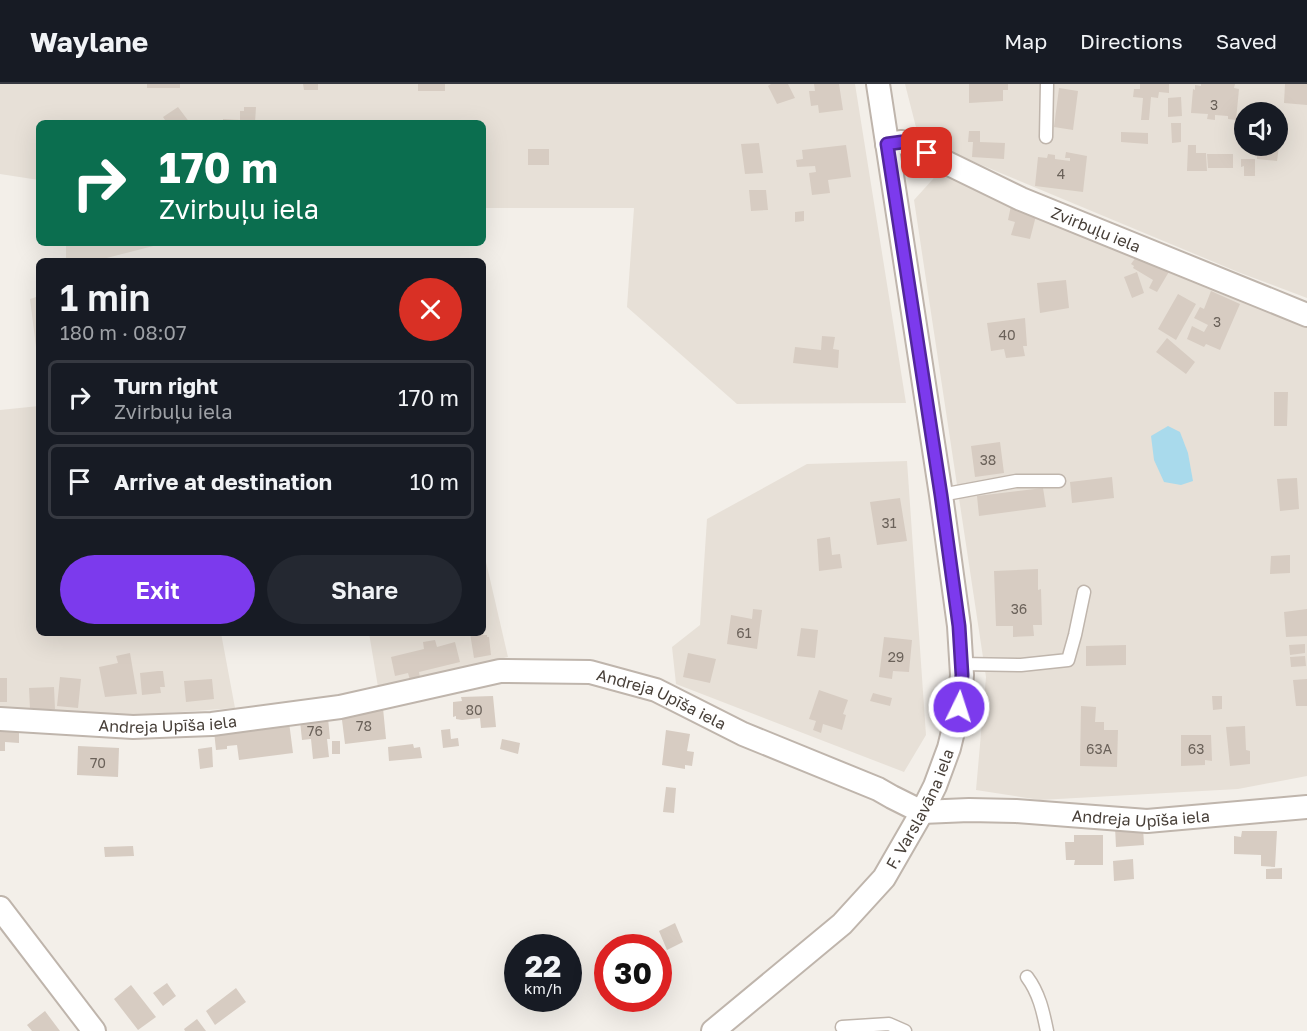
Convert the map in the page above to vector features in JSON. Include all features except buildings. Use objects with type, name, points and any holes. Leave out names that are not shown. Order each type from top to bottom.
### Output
[{"type":"street","name":"F. Varslavāna iela","points":[[713,1031],[849,917],[884,878],[922,812],[934,786],[949,748],[959,707],[961,663],[959,626],[878,84]]},
{"type":"street","name":"Zvirbuļu iela","points":[[887,144],[902,142],[908,144],[1021,199],[1307,315]]},
{"type":"street","name":"Andreja Upīša iela","points":[[0,719],[133,727],[212,724],[340,707],[500,671],[590,672],[656,690],[743,735],[878,789],[922,812],[1016,811],[1147,821],[1307,807]]},
{"type":"street","points":[[0,908],[94,1031]]},
{"type":"lane","points":[[1046,137],[1047,84]]},
{"type":"lane","points":[[941,495],[1016,481],[1059,482]]},
{"type":"lane","points":[[961,663],[1021,665],[1068,660],[1084,592]]},
{"type":"lane","points":[[1027,977],[1042,1004],[1047,1031]]},
{"type":"lane","points":[[842,1027],[889,1024],[905,1031]]},
{"type":"shaded area","points":[[0,84],[855,84],[906,403],[737,404],[627,307],[634,208],[486,208],[486,120],[36,120],[36,180],[0,174]]},
{"type":"shaded area","points":[[905,84],[1307,84],[1307,298],[1238,272],[919,139]]},
{"type":"shaded area","points":[[942,169],[1307,325],[1307,776],[1238,789],[1040,800],[976,790],[986,677],[914,200]]},
{"type":"shaded area","points":[[66,246],[153,246],[107,258],[66,258]]},
{"type":"shaded area","points":[[36,297],[36,347],[30,299]]},
{"type":"shaded area","points":[[36,406],[36,636],[222,636],[235,708],[140,715],[0,709],[0,410]]},
{"type":"shaded area","points":[[907,461],[926,735],[904,772],[676,684],[672,647],[700,625],[707,519],[807,464]]},
{"type":"shaded area","points":[[486,562],[508,657],[378,687],[370,636],[486,636]]},
{"type":"water","points":[[1168,426],[1180,432],[1188,453],[1193,481],[1181,485],[1164,482],[1154,460],[1151,436]]},
{"type":"route","points":[[927,153],[902,142],[887,144],[959,626],[962,675],[959,707]]}]
